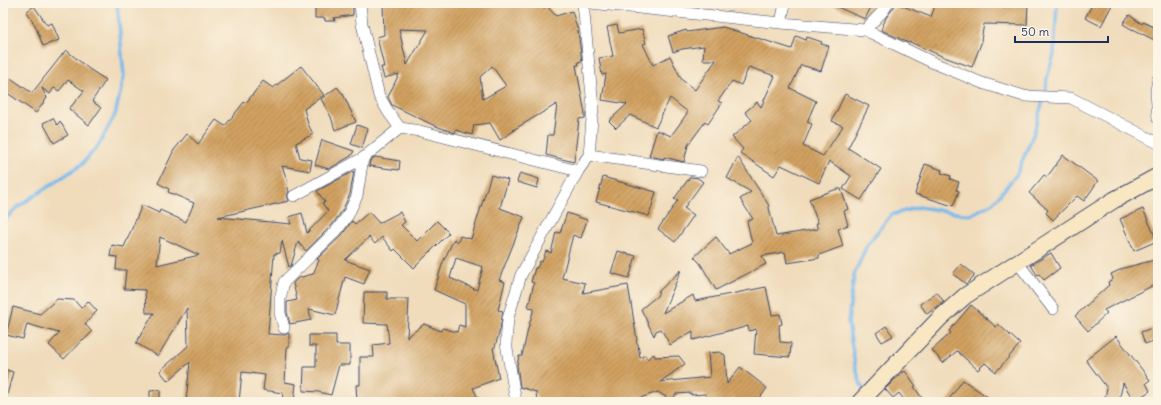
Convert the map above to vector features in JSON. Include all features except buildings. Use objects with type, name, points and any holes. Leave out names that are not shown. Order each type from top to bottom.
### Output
[{"type":"street","points":[[360,3],[362,24],[379,96],[388,113],[400,128],[420,131],[578,171]]},
{"type":"street","points":[[516,402],[506,344],[508,318],[522,275],[578,171],[589,155],[593,107],[583,3]]},
{"type":"street","points":[[591,3],[780,23],[864,30],[934,63],[982,83],[1024,96],[1071,98],[1158,143]]},
{"type":"street","points":[[780,23],[785,3]]},
{"type":"street","points":[[864,30],[883,11],[888,3]]},
{"type":"street","points":[[1158,79],[1156,91],[1158,118]]},
{"type":"street","points":[[294,196],[364,158],[400,128]]},
{"type":"street","points":[[589,155],[701,171]]},
{"type":"street","points":[[284,328],[280,313],[280,299],[284,282],[337,230],[348,215],[357,196],[364,158]]},
{"type":"street","points":[[861,401],[940,318],[965,296],[1114,200],[1158,176]]},
{"type":"street","points":[[1018,263],[1054,309]]},
{"type":"waterway","points":[[3,221],[19,206],[81,165],[98,146],[115,115],[124,76],[117,3]]},
{"type":"waterway","points":[[865,391],[861,385],[855,365],[848,322],[854,275],[867,245],[891,215],[919,207],[970,215],[993,203],[1017,174],[1033,135],[1046,90],[1047,77],[1054,55],[1057,3]]}]
